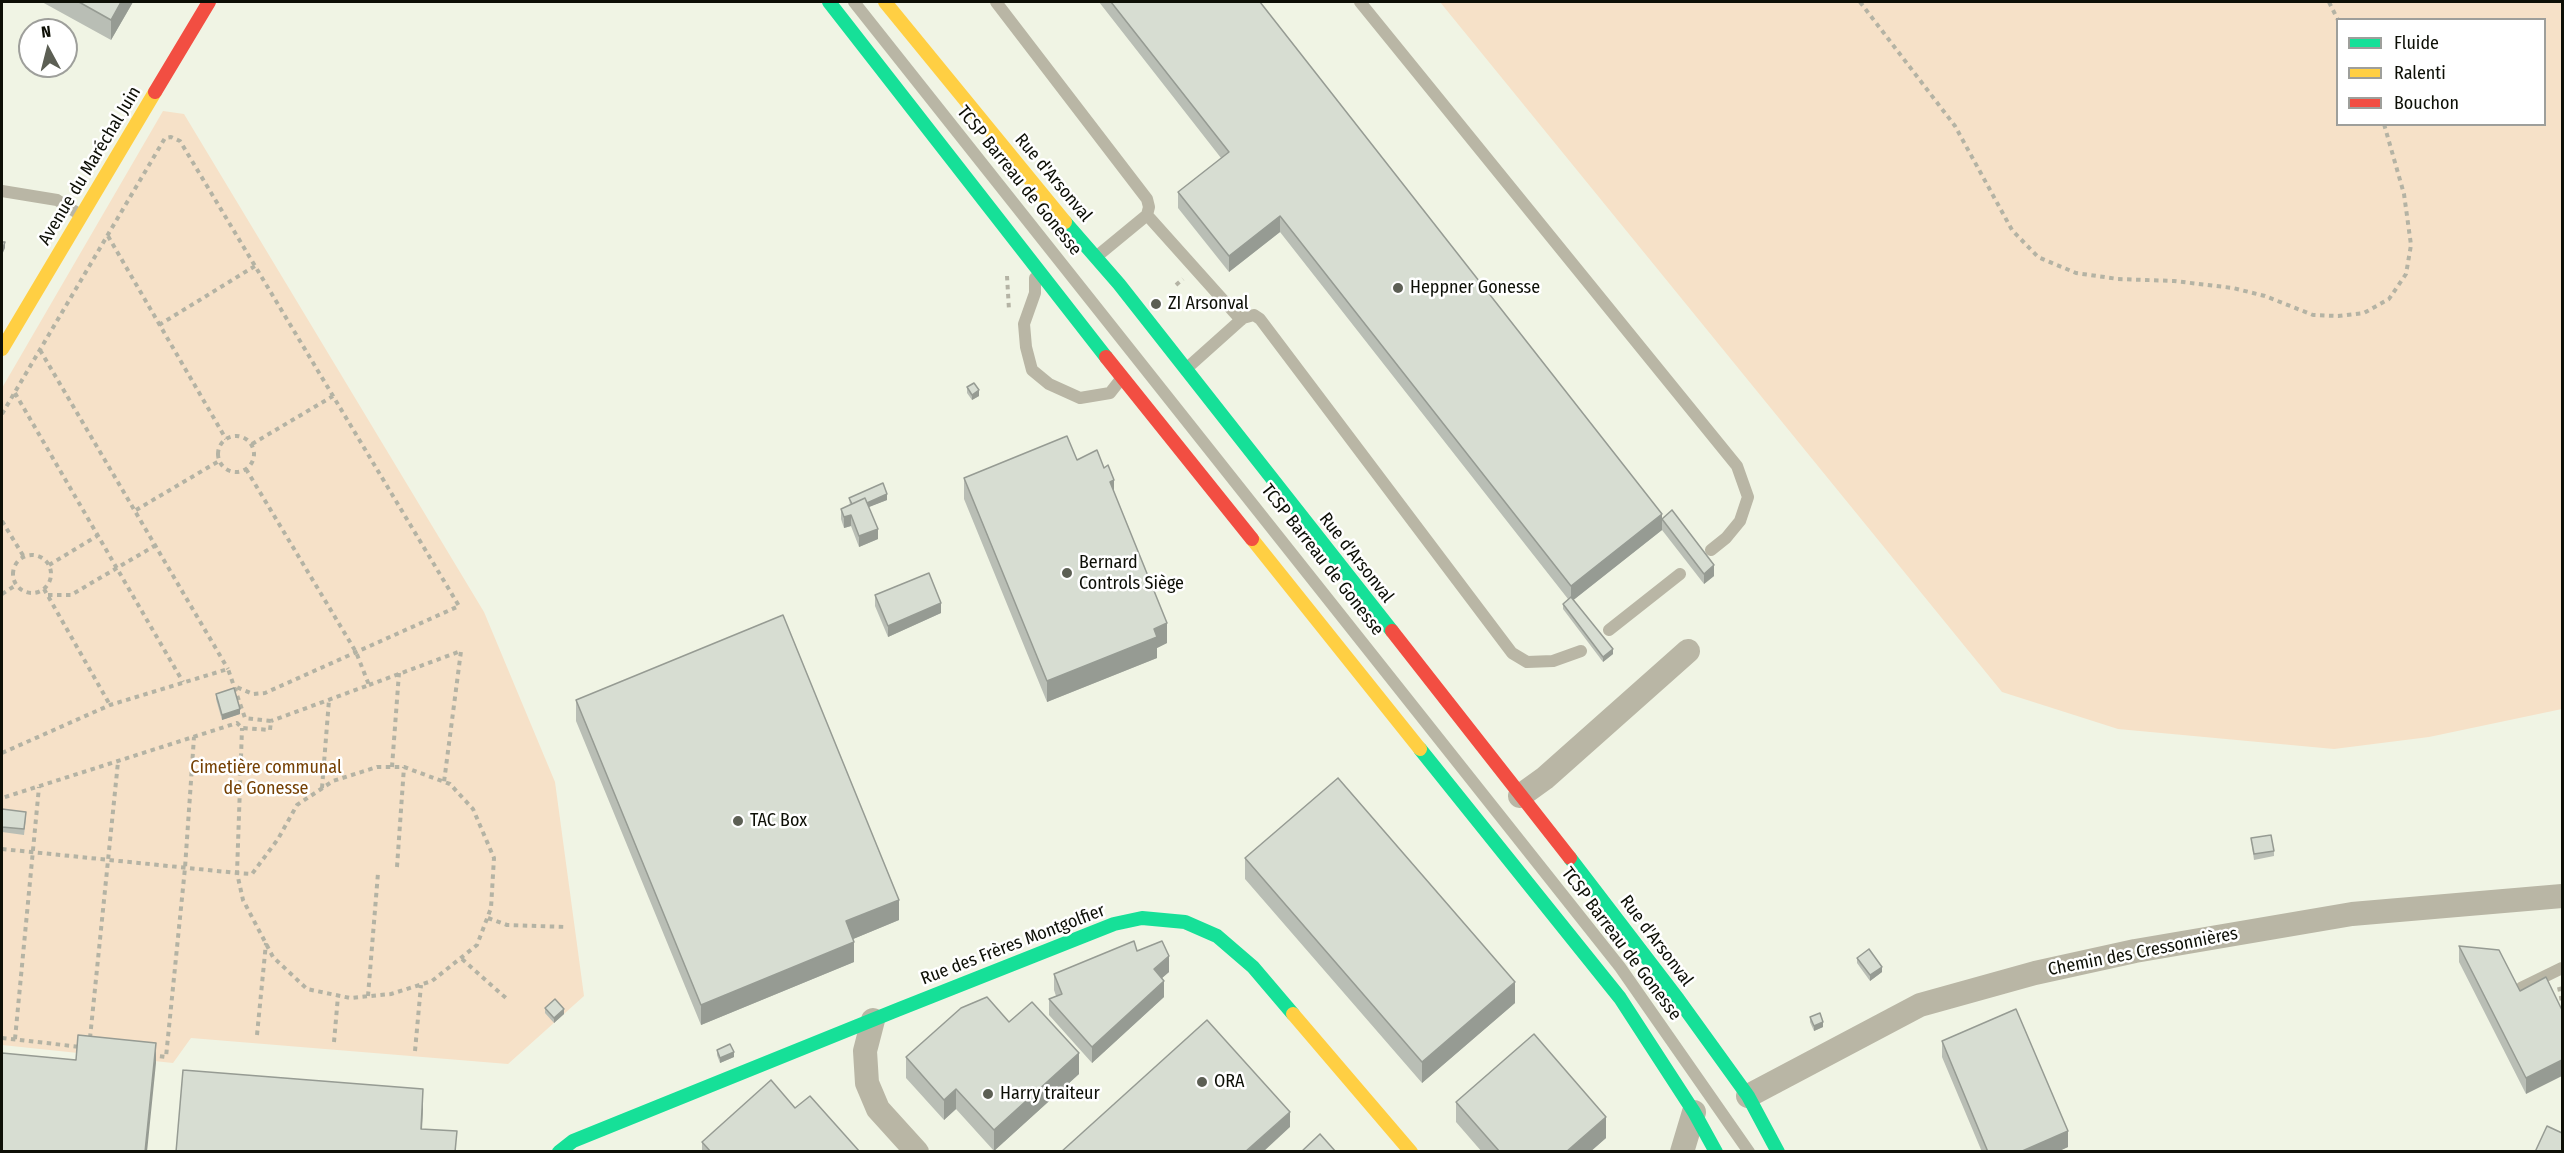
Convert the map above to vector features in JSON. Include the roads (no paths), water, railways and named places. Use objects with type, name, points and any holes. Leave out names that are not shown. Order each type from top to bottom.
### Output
[{"type":"main road","name":"Avenue du Maréchal Juin","points":[[2,349],[209,2]]},
{"type":"main road","points":[[829,2],[1123,378],[1620,998],[1694,1112],[1716,1152]]},
{"type":"main road","name":"Rue d'Arsonval","points":[[885,2],[1096,257],[1521,796],[1678,999],[1748,1096],[1778,1152]]},
{"type":"main road","name":"Rue des Frères Montgolfier","points":[[559,1152],[573,1141],[873,1020],[1114,924],[1142,918],[1185,922],[1217,936],[1253,967],[1411,1152]]},
{"type":"street","points":[[1521,796],[1545,778],[1688,651]]},
{"type":"street","name":"Chemin des Cressonnières","points":[[1748,1096],[1920,1005],[2035,973],[2135,951],[2352,914],[2562,896]]},
{"type":"street","points":[[873,1020],[865,1051],[867,1083],[878,1109],[917,1152]]},
{"type":"street","points":[[1682,1152],[1694,1112]]},
{"type":"lane","name":"TCSP Barreau de Gonesse","points":[[854,2],[1620,967],[1749,1152]]},
{"type":"lane","points":[[996,2],[1147,199],[1149,207],[1147,216],[1096,257]]},
{"type":"lane","points":[[1360,2],[1737,466],[1748,497],[1740,520],[1726,538],[1711,550]]},
{"type":"lane","points":[[2,190],[57,200],[81,215]]},
{"type":"lane","points":[[1147,216],[1241,320]]},
{"type":"lane","points":[[1034,262],[1035,293],[1024,324],[1026,348],[1032,370],[1049,384],[1080,398],[1110,393],[1123,378]]},
{"type":"lane","points":[[1185,370],[1241,320],[1254,315],[1260,319],[1512,653],[1527,662],[1553,661],[1581,651]]},
{"type":"lane","points":[[1609,630],[1680,574]]},
{"type":"lane","points":[[2521,988],[2562,968]]},
{"type":"place","name":"Heppner Gonesse","points":[[1398,288]]},
{"type":"place","name":"ZI Arsonval","points":[[1156,304]]},
{"type":"place","name":"Bernard Controls Siège","points":[[1067,573]]},
{"type":"place","name":"TAC Box","points":[[738,821]]},
{"type":"place","name":"ORA","points":[[1202,1082]]},
{"type":"place","name":"Harry traiteur","points":[[988,1094]]},
{"type":"park label","name":"Cimetière communal de Gonesse","points":[[266,778]]}]
